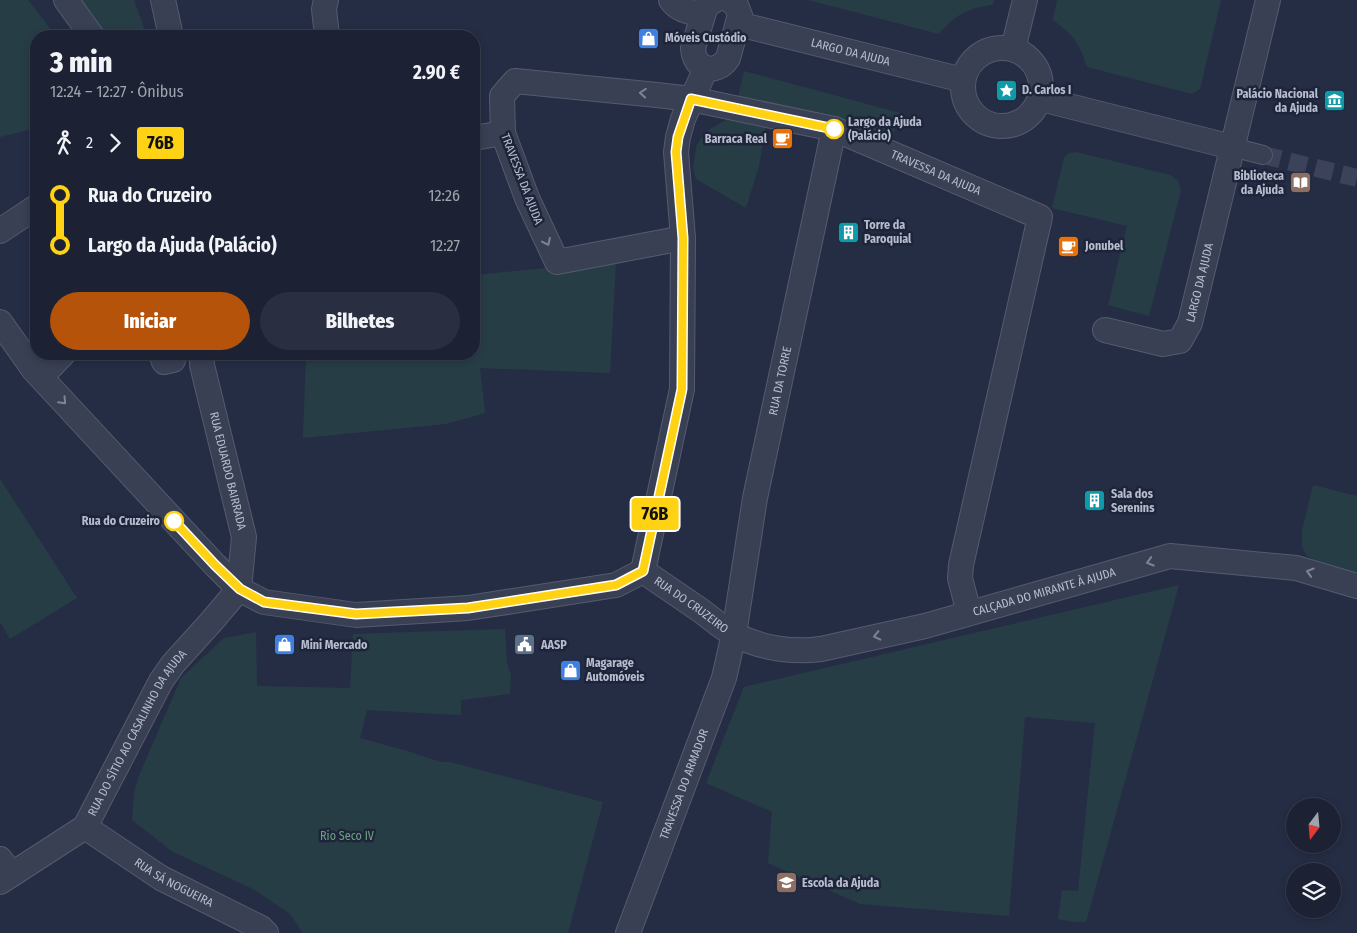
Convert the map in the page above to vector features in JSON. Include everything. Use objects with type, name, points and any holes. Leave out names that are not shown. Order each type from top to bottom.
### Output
[{"type":"street","points":[[66,0],[88,30]]},
{"type":"street","points":[[163,0],[170,30]]},
{"type":"street","points":[[326,0],[324,10],[326,30]]},
{"type":"street","points":[[671,0],[683,10],[709,8],[693,48],[696,60],[700,65],[712,69],[724,64],[728,58],[738,24],[739,9],[729,0]]},
{"type":"street","points":[[1013,49],[1026,0]]},
{"type":"street","name":"LARGO DA AJUDA","points":[[1105,330],[1163,344],[1180,341],[1190,323],[1268,0]]},
{"type":"street","name":"LARGO DA AJUDA","points":[[738,24],[963,80]]},
{"type":"street","points":[[996,48],[1013,49],[1024,54],[1034,63],[1040,74],[1042,86],[1040,99],[1035,110],[1025,120],[1013,126],[1000,127],[987,124],[967,106],[963,93],[963,80],[970,65],[981,54],[996,48]]},
{"type":"street","points":[[643,571],[682,389],[683,238],[676,152],[678,137],[691,99],[706,68]]},
{"type":"street","name":"TRAVESSA DA AJUDA","points":[[683,238],[557,262],[527,198],[503,133],[502,96],[515,81],[657,95],[691,99],[834,129],[1040,217],[961,565],[960,578],[969,613]]},
{"type":"street","points":[[1040,99],[1263,155]]},
{"type":"street","name":"RUA DA TORRE","points":[[734,634],[755,498],[834,129]]},
{"type":"street","points":[[480,137],[503,133]]},
{"type":"street","points":[[0,230],[30,211]]},
{"type":"street","name":"RUA DO CRUZEIRO","points":[[0,322],[34,370],[209,558],[240,589],[264,602],[356,614],[478,607],[616,585],[643,571],[734,634]]},
{"type":"street","points":[[41,377],[58,360]]},
{"type":"street","name":"RUA EDUARDO BAIRRADA","points":[[202,360],[244,537],[240,589]]},
{"type":"street","name":"CALÇADA DO MIRANTE À AJUDA","points":[[734,634],[776,649],[807,651],[925,626],[1170,556],[1296,568],[1357,586]]},
{"type":"street","name":"RUA DO SÍTIO AO CASALINHO DA AJUDA","points":[[4,872],[85,828],[161,681],[173,664],[240,589]]},
{"type":"street","name":"TRAVESSA DO ARMADOR","points":[[628,933],[724,678],[734,634]]},
{"type":"street","name":"RUA SÁ NOGUEIRA","points":[[85,828],[161,878],[261,928],[266,933]]},
{"type":"green space","points":[[0,0],[28,0],[51,30],[30,30],[30,126],[28,130],[0,137]]},
{"type":"green space","points":[[66,0],[134,0],[145,30],[88,30]]},
{"type":"green space","points":[[808,0],[994,0],[993,5],[963,13],[951,21],[939,34]]},
{"type":"green space","points":[[1057,0],[1221,0],[1200,89],[1192,94],[1087,67],[1075,40],[1053,20]]},
{"type":"green space","points":[[744,71],[900,113],[892,140],[836,123],[737,101]]},
{"type":"green space","points":[[728,119],[766,125],[759,166],[746,208],[696,179],[693,167],[697,144],[710,129]]},
{"type":"green space","points":[[1076,152],[1170,175],[1178,181],[1181,190],[1149,316],[1108,305],[1127,226],[1052,208],[1064,158],[1069,153]]},
{"type":"green space","points":[[616,261],[610,373],[480,368],[485,413],[446,424],[303,438],[306,360],[480,360],[480,274]]},
{"type":"green space","points":[[0,479],[77,598],[10,639],[0,622]]},
{"type":"green space","points":[[1313,485],[1357,496],[1357,573],[1313,560],[1306,555],[1302,547],[1302,531]]},
{"type":"green space","points":[[1179,585],[1086,922],[1058,919],[1062,890],[1078,891],[1095,723],[1025,717],[1009,916],[860,904],[768,863],[772,812],[706,783],[744,687]]},
{"type":"green space","name":"Rio Seco IV","points":[[505,629],[507,663],[511,675],[510,694],[461,700],[461,715],[367,710],[360,738],[441,762],[450,762],[603,802],[568,933],[303,933],[290,914],[255,890],[173,852],[132,820],[134,793],[138,778],[181,678],[224,638],[256,632],[257,686],[350,688],[353,634]]},
{"type":"tunnel","points":[[1263,155],[1357,178]]},
{"type":"bus line","name":"76B","points":[[174,521],[240,589],[264,602],[356,614],[468,608],[616,585],[643,571],[682,389],[683,238],[676,152],[683,119],[691,99],[834,129]]},
{"type":"place","name":"Móveis Custódio","points":[[649,38]]},
{"type":"place","name":"D. Carlos I","points":[[1006,90]]},
{"type":"place","name":"Palácio Nacional da Ajuda","points":[[1334,101]]},
{"type":"place","name":"Largo da Ajuda (Palácio)","points":[[834,129]]},
{"type":"place","name":"Barraca Real","points":[[783,139]]},
{"type":"place","name":"Biblioteca da Ajuda","points":[[1300,183]]},
{"type":"place","name":"Torre da Paroquial","points":[[848,232]]},
{"type":"place","name":"Jonubel","points":[[1069,246]]},
{"type":"place","name":"Sala dos Serenins","points":[[1095,501]]},
{"type":"place","name":"Rua do Cruzeiro","points":[[174,521]]},
{"type":"place","name":"Mini Mercado","points":[[285,645]]},
{"type":"place","name":"AASP","points":[[525,645]]},
{"type":"place","name":"Magarage Automóveis","points":[[570,670]]},
{"type":"place","name":"Escola da Ajuda","points":[[786,883]]}]
